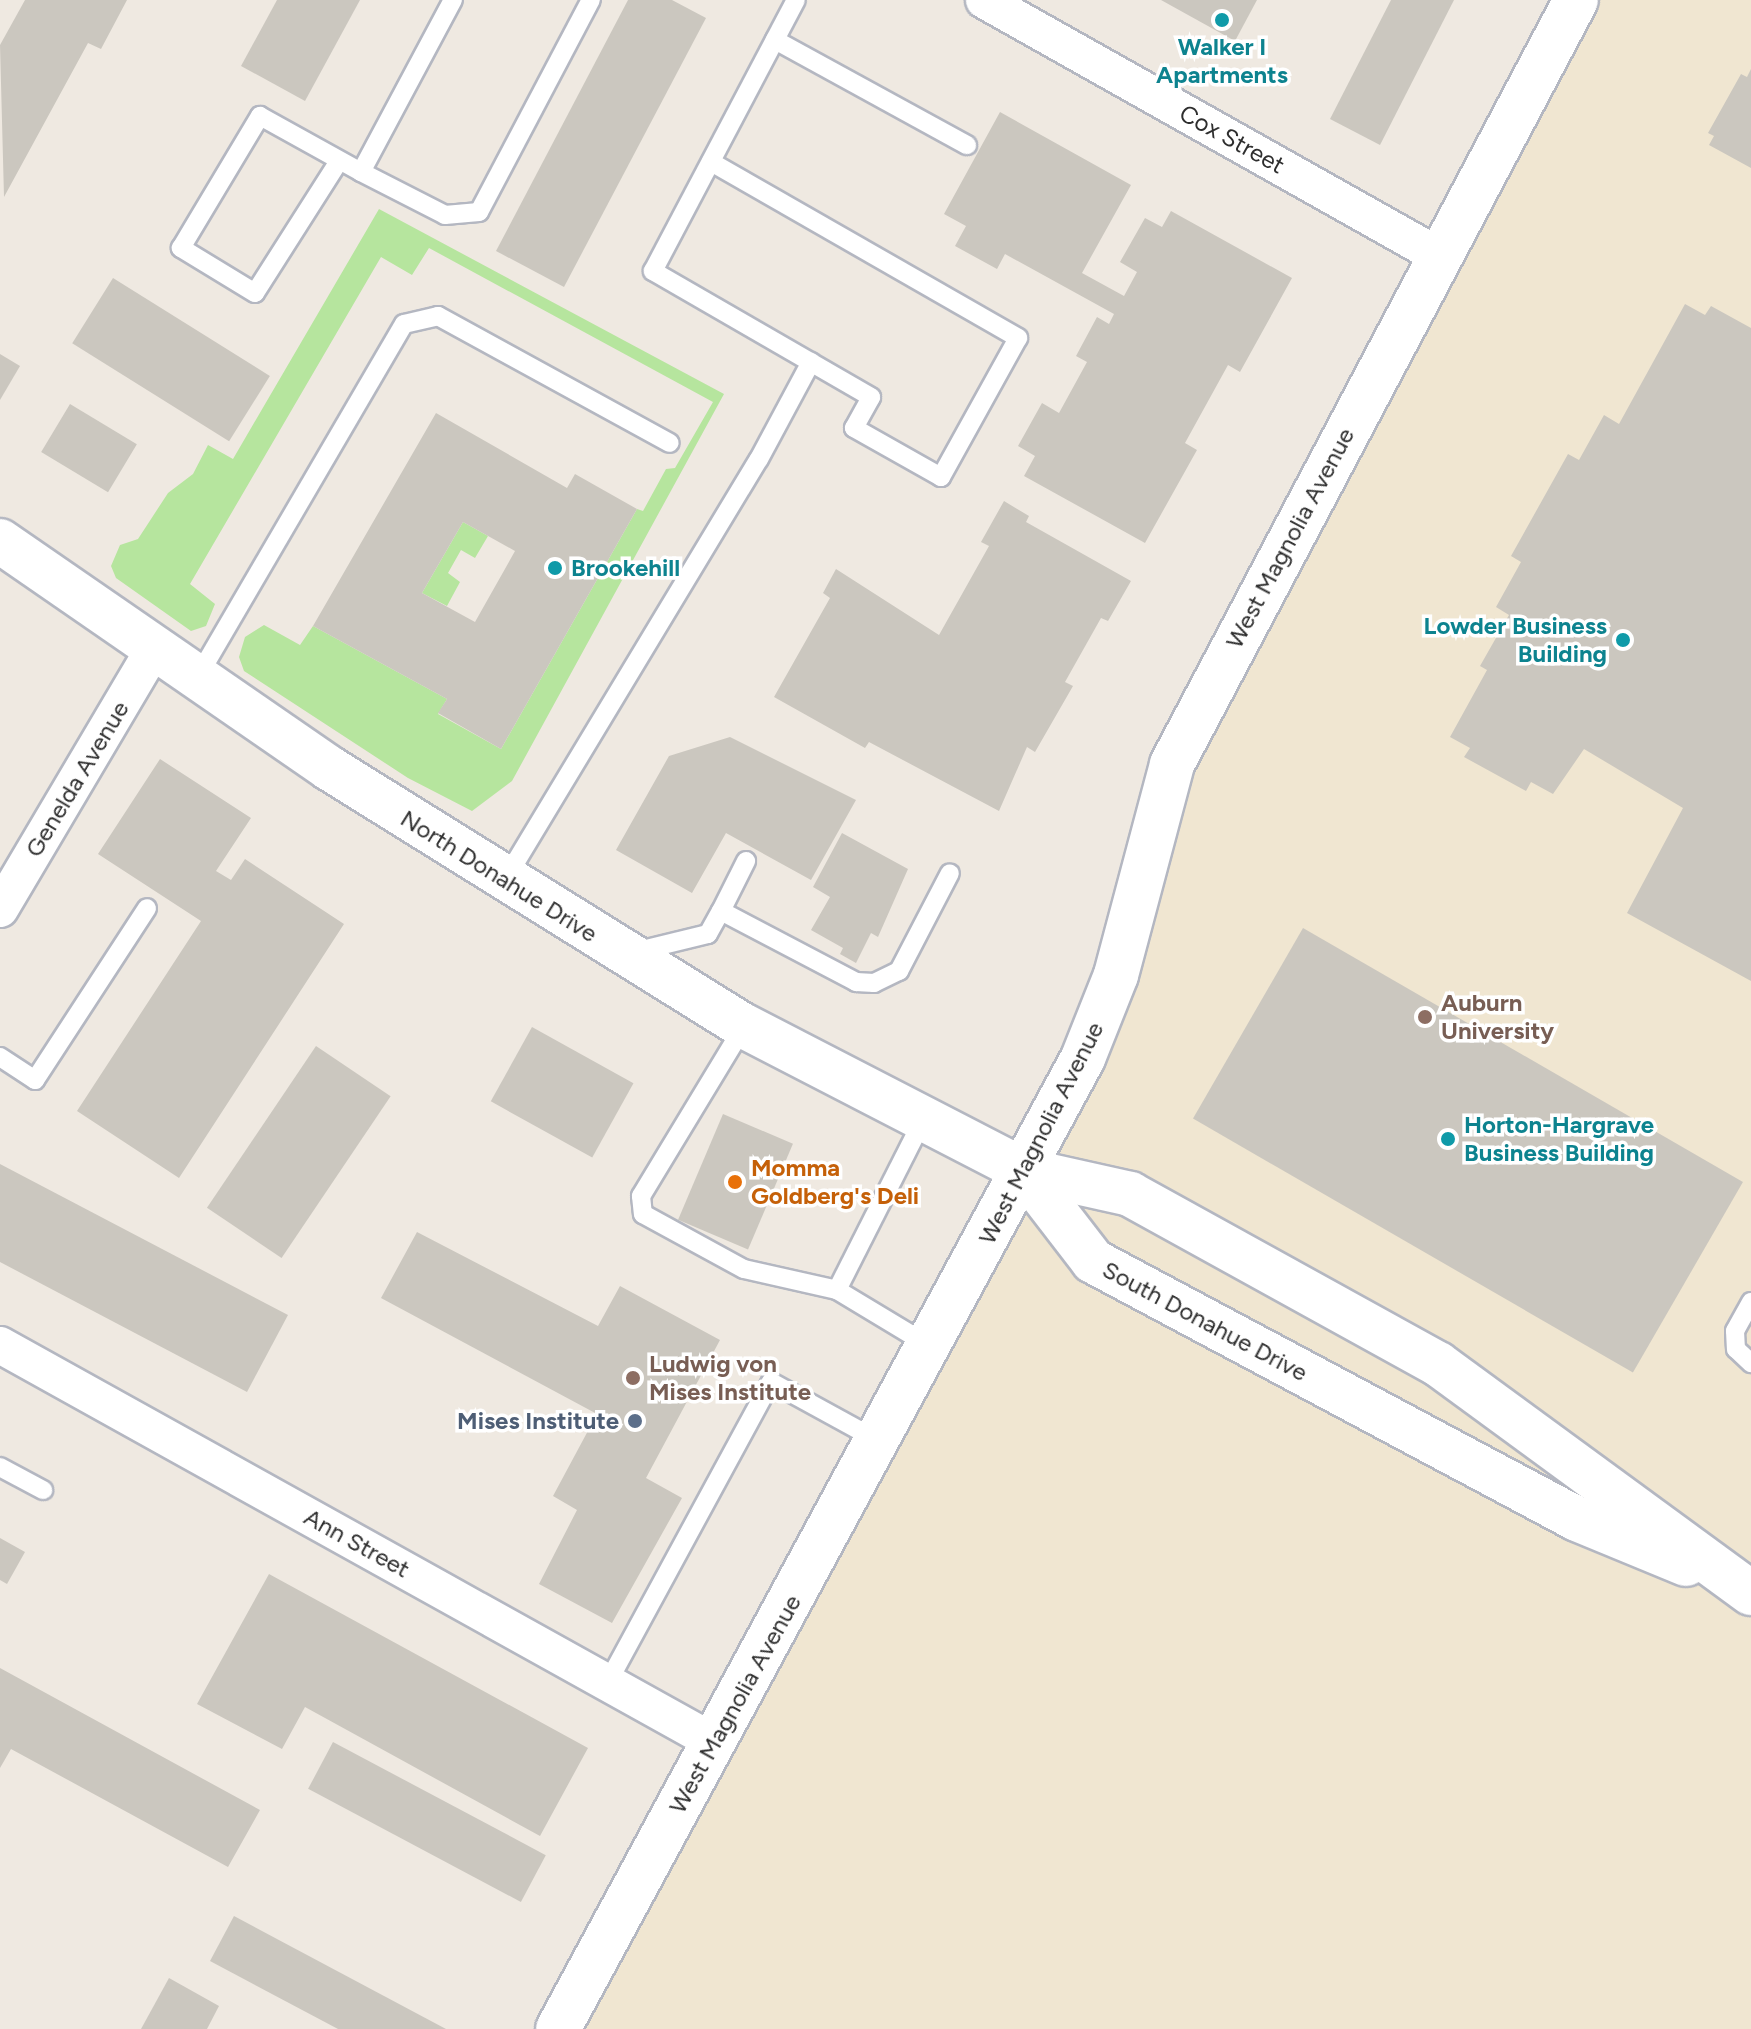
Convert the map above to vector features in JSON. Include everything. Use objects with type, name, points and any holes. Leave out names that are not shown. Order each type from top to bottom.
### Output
[{"type":"street","name":"Cox Street","points":[[984,0],[1439,256]]},
{"type":"street","name":"West Magnolia Avenue","points":[[558,2029],[1083,1058],[1116,975],[1172,764],[1576,0]]},
{"type":"street","name":"North Donahue Drive","points":[[0,541],[197,678],[623,955],[744,1026],[1023,1170]]},
{"type":"street","name":"Genelda Avenue","points":[[0,909],[154,649]]},
{"type":"street","name":"South Donahue Drive","points":[[1023,1170],[1093,1261],[1577,1519],[1746,1589]]},
{"type":"street","name":"South Donahue Drive","points":[[1023,1170],[1130,1194],[1374,1326],[1552,1443],[1746,1589]]},
{"type":"street","name":"Ann Street","points":[[0,1345],[714,1742]]},
{"type":"lane","points":[[361,172],[453,0]]},
{"type":"lane","points":[[339,161],[255,293],[181,248],[260,116],[339,161],[445,215],[479,212],[591,0]]},
{"type":"lane","points":[[711,162],[1018,338],[941,477],[854,428],[871,397],[653,271],[796,0]]},
{"type":"lane","points":[[775,40],[967,145]]},
{"type":"lane","points":[[197,678],[404,324],[438,316],[670,443]]},
{"type":"lane","points":[[504,880],[759,459],[811,362]]},
{"type":"lane","points":[[623,955],[708,934],[746,861]]},
{"type":"lane","points":[[721,911],[856,982],[874,983],[899,971],[950,873]]},
{"type":"lane","points":[[0,1057],[35,1080],[147,908]]},
{"type":"lane","points":[[744,1026],[641,1196],[643,1214],[744,1269],[837,1290],[930,1346]]},
{"type":"lane","points":[[837,1290],[923,1120]]},
{"type":"lane","points":[[1751,1302],[1735,1331],[1736,1349],[1751,1363]]},
{"type":"lane","points":[[608,1682],[771,1382],[878,1440]]},
{"type":"lane","points":[[0,1467],[43,1490]]},
{"type":"shaded area","name":"Auburn University","points":[[1578,0],[1751,0],[1751,2029],[558,2029],[1023,1170],[1172,764]]},
{"type":"green space","points":[[379,209],[724,394],[512,781],[472,811],[408,778],[244,671],[239,657],[245,637],[264,625],[300,645],[313,626],[447,699],[438,714],[501,749],[637,509],[643,511],[666,469],[675,468],[713,402],[429,248],[412,275],[381,257],[190,584],[215,604],[206,626],[191,631],[116,578],[111,566],[120,545],[138,539],[168,493],[193,474],[208,445],[233,459]]},
{"type":"green space","points":[[463,522],[488,536],[475,558],[461,550],[448,573],[460,582],[447,606],[422,593]]},
{"type":"building","points":[[25,0],[127,0],[101,49],[88,43],[4,197],[0,45]]},
{"type":"building","points":[[277,0],[360,0],[305,101],[241,66]]},
{"type":"building","points":[[628,0],[672,0],[706,18],[564,287],[496,251]]},
{"type":"building","name":"Walker I Apartments","points":[[1161,0],[1257,0],[1235,41]]},
{"type":"building","points":[[1391,0],[1454,0],[1380,145],[1330,119]]},
{"type":"building","points":[[1751,69],[1751,168],[1709,145],[1714,136],[1708,133],[1741,74],[1747,77]]},
{"type":"building","points":[[1000,112],[1131,185],[1082,273],[1124,296],[1137,272],[1120,262],[1145,218],[1162,227],[1171,211],[1292,278],[1240,372],[1228,365],[1185,443],[1197,450],[1145,543],[1024,476],[1035,456],[1018,446],[1042,403],[1059,413],[1087,362],[1076,356],[1097,317],[1109,324],[1114,314],[1005,254],[997,269],[955,246],[966,226],[944,214]]},
{"type":"building","points":[[113,278],[270,376],[229,441],[72,343]]},
{"type":"building","name":"Lowder Business Building","points":[[1685,304],[1705,315],[1711,306],[1751,328],[1751,981],[1627,913],[1683,808],[1584,749],[1553,794],[1531,782],[1526,791],[1464,757],[1470,748],[1450,737],[1487,670],[1480,666],[1509,615],[1496,607],[1521,562],[1511,556],[1568,454],[1579,460],[1604,415],[1619,424]]},
{"type":"building","points":[[0,354],[20,366],[0,400]]},
{"type":"building","points":[[70,404],[137,444],[108,492],[41,452]]},
{"type":"building","name":"Brookehill","points":[[436,413],[567,488],[575,474],[637,509],[501,749],[438,713],[447,699],[313,626]],"holes":[[[463,522],[515,551],[475,622],[422,593]]]},
{"type":"building","points":[[1004,501],[1029,516],[1026,522],[1131,581],[1108,621],[1101,618],[1065,682],[1073,686],[1035,752],[1027,747],[999,811],[869,742],[865,748],[774,697],[830,598],[823,593],[836,569],[939,635],[989,546],[981,542]]},
{"type":"building","points":[[730,737],[856,800],[811,880],[726,833],[692,893],[616,850],[669,756]]},
{"type":"building","points":[[160,759],[251,818],[216,871],[231,880],[245,859],[344,924],[179,1178],[77,1111],[201,921],[98,854]]},
{"type":"building","points":[[842,833],[908,869],[878,937],[871,933],[856,963],[840,954],[843,948],[811,930],[830,897],[813,887]]},
{"type":"building","name":"Horton-Hargrave Business Building","points":[[1303,928],[1743,1182],[1633,1373],[1193,1119]]},
{"type":"building","points":[[532,1027],[633,1083],[592,1158],[491,1101]]},
{"type":"building","points":[[316,1046],[391,1096],[282,1258],[207,1208]]},
{"type":"building","name":"Momma Goldberg's Deli","points":[[723,1114],[793,1144],[748,1250],[678,1220]]},
{"type":"building","points":[[0,1164],[288,1315],[247,1392],[0,1262]]},
{"type":"building","name":"Mises Institute","points":[[417,1232],[598,1326],[620,1286],[720,1340],[646,1478],[682,1498],[612,1623],[539,1584],[577,1510],[553,1496],[597,1414],[381,1298]]},
{"type":"building","points":[[0,1538],[25,1552],[7,1584],[0,1580]]},
{"type":"building","points":[[269,1574],[588,1748],[540,1836],[305,1707],[282,1749],[197,1704]]},
{"type":"building","points":[[0,1668],[260,1810],[228,1867],[11,1749],[0,1768]]},
{"type":"building","points":[[333,1742],[546,1855],[521,1902],[308,1789]]},
{"type":"building","points":[[234,1916],[446,2029],[338,2029],[210,1961]]},
{"type":"building","points":[[169,1978],[219,2006],[207,2029],[141,2029]]},
{"type":"place","name":"Walker I Apartments","points":[[1222,20]]},
{"type":"place","name":"Brookehill","points":[[555,568]]},
{"type":"place","name":"Lowder Business Building","points":[[1623,640]]},
{"type":"place","name":"Auburn University","points":[[1425,1017]]},
{"type":"place","name":"Horton-Hargrave Business Building","points":[[1448,1139]]},
{"type":"place","name":"Momma Goldberg's Deli","points":[[735,1182]]},
{"type":"place","name":"Ludwig von Mises Institute","points":[[633,1378]]},
{"type":"place","name":"Mises Institute","points":[[635,1421]]}]
